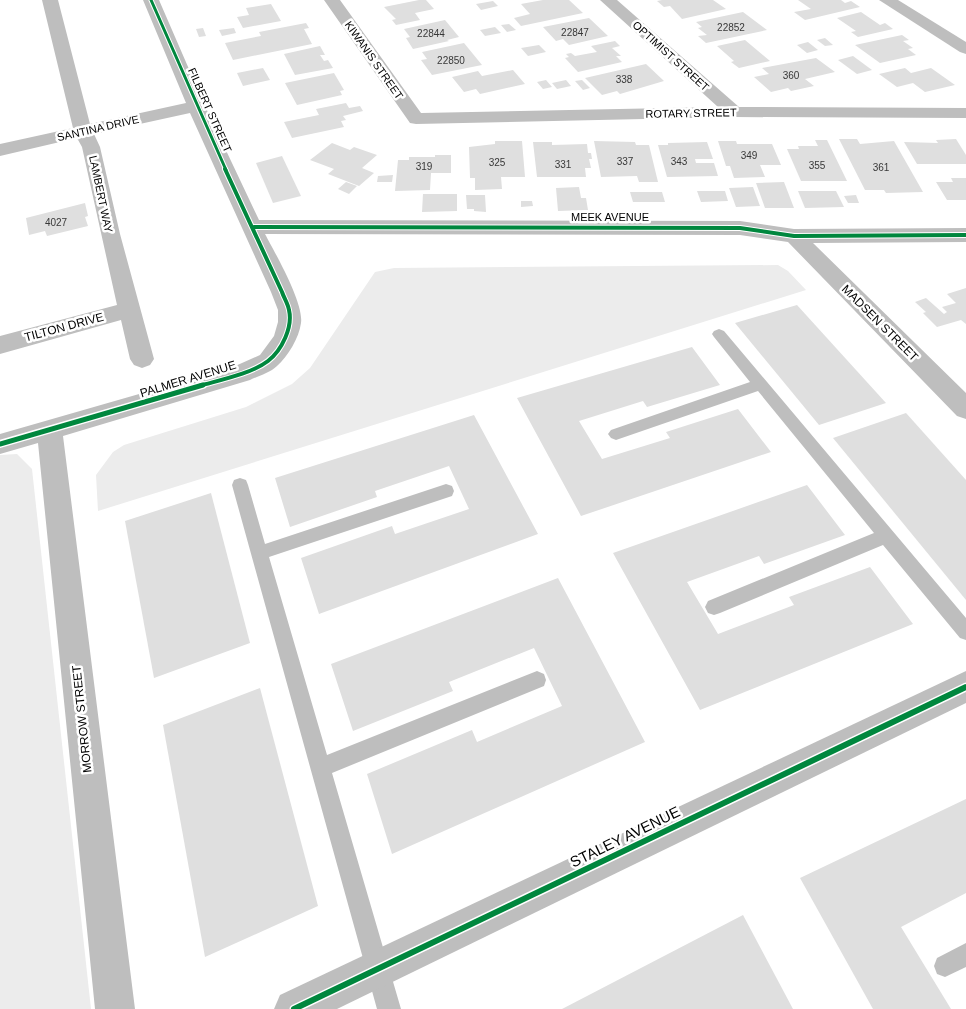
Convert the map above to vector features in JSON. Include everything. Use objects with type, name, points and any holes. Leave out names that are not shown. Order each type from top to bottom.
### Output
[{"type":"street","name":"LAMBERT WAY","points":[[50,0],[83,131],[91,147],[142,359]]},
{"type":"street","name":"FILBERT STREET","points":[[151,0],[196,106],[254,227]]},
{"type":"street","name":"KIWANIS STREET","points":[[332,0],[416,119]]},
{"type":"street","name":"OPTIMIST STREET","points":[[608,0],[734,112]]},
{"type":"street","points":[[887,0],[965,46]]},
{"type":"street","name":"SANTINA DRIVE","points":[[0,150],[196,106]]},
{"type":"street","name":"ROTARY STREET","points":[[416,119],[734,112],[966,113]]},
{"type":"street","name":"MEEK AVENUE","points":[[254,227],[740,228],[794,236],[966,235]]},
{"type":"street","name":"PALMER AVENUE","points":[[0,444],[241,374],[268,361],[285,339],[290,322],[289,310],[254,227]]},
{"type":"street","name":"MADSEN STREET","points":[[794,236],[966,409]]},
{"type":"street","name":"TILTON DRIVE","points":[[0,345],[129,310]]},
{"type":"street","name":"MORROW STREET","points":[[49,430],[114,1009]]},
{"type":"street","name":"STALEY AVENUE","points":[[294,1009],[966,687]]},
{"type":"lane","points":[[719,334],[966,632]]},
{"type":"lane","points":[[616,434],[761,384]]},
{"type":"lane","points":[[240,485],[389,1009]]},
{"type":"lane","points":[[260,553],[446,491]]},
{"type":"lane","points":[[714,607],[886,536]]},
{"type":"lane","points":[[320,768],[537,680]]},
{"type":"lane","points":[[945,966],[966,954]]},
{"type":"shaded area","points":[[778,265],[788,271],[806,290],[98,511],[96,475],[113,452],[124,445],[246,407],[292,384],[310,368],[375,272],[394,268]]},
{"type":"shaded area","points":[[17,454],[32,469],[91,1009],[0,1009],[0,455]]},
{"type":"building","points":[[426,0],[434,9],[415,13],[420,20],[396,25],[392,20],[396,19],[384,7]]},
{"type":"building","points":[[543,0],[569,0],[583,13],[521,26],[514,18],[530,14],[521,4]]},
{"type":"building","points":[[713,0],[726,9],[682,19],[670,6],[664,7],[657,1]]},
{"type":"building","points":[[798,0],[841,0],[845,3],[851,1],[860,7],[805,20],[794,12],[811,9]]},
{"type":"building","points":[[493,1],[498,6],[481,10],[476,4]]},
{"type":"building","points":[[271,4],[281,21],[243,28],[237,17],[249,15],[246,8]]},
{"type":"building","points":[[743,12],[767,30],[706,43],[698,36],[707,35],[698,28],[702,27],[696,22]]},
{"type":"building","points":[[861,12],[880,25],[885,23],[893,29],[858,37],[851,32],[856,31],[837,18]]},
{"type":"building","points":[[589,18],[608,36],[569,45],[563,39],[556,41],[543,27]]},
{"type":"building","points":[[445,20],[459,37],[413,49],[406,38],[410,37],[404,29]]},
{"type":"building","points":[[306,23],[309,28],[304,29],[312,44],[233,60],[225,43],[261,36],[259,32]]},
{"type":"building","points":[[509,24],[516,30],[507,32],[501,25]]},
{"type":"building","points":[[495,27],[501,33],[485,36],[480,30]]},
{"type":"building","points":[[203,28],[206,36],[199,37],[196,29]]},
{"type":"building","points":[[234,28],[236,33],[222,36],[219,30]]},
{"type":"building","points":[[902,35],[909,40],[903,41],[913,48],[908,49],[916,55],[880,63],[855,45]]},
{"type":"building","points":[[825,38],[833,45],[825,46],[817,40]]},
{"type":"building","points":[[745,40],[770,61],[739,68],[717,46]]},
{"type":"building","points":[[615,41],[620,46],[612,48],[621,56],[616,56],[622,62],[578,72],[565,58],[569,57],[566,54],[571,53],[575,56],[597,52],[591,46]]},
{"type":"building","points":[[808,42],[818,50],[807,53],[797,45]]},
{"type":"building","points":[[464,43],[482,65],[432,75],[421,60],[427,59],[422,52]]},
{"type":"building","points":[[539,45],[546,52],[528,56],[521,48]]},
{"type":"building","points":[[320,46],[325,55],[320,55],[324,61],[328,60],[333,68],[295,75],[284,54]]},
{"type":"building","points":[[853,56],[872,70],[857,74],[838,60]]},
{"type":"building","points":[[816,58],[835,72],[805,79],[814,86],[791,91],[788,88],[771,92],[754,77],[769,74],[762,68]]},
{"type":"building","points":[[646,64],[664,81],[620,94],[617,91],[602,95],[585,78]]},
{"type":"building","points":[[263,68],[270,80],[243,86],[237,73]]},
{"type":"building","points":[[905,68],[911,73],[931,68],[955,85],[925,92],[913,83],[897,87],[879,74]]},
{"type":"building","points":[[513,70],[525,84],[480,94],[476,89],[464,92],[452,77],[478,71],[482,76]]},
{"type":"building","points":[[334,73],[344,90],[340,91],[342,95],[297,105],[285,83]]},
{"type":"building","points":[[546,80],[552,87],[543,89],[537,82]]},
{"type":"building","points":[[566,80],[571,86],[557,89],[552,83]]},
{"type":"building","points":[[582,80],[590,88],[583,90],[575,81]]},
{"type":"building","points":[[346,103],[349,108],[360,106],[363,111],[343,116],[346,120],[341,121],[344,127],[292,138],[284,122],[319,115],[316,109]]},
{"type":"building","points":[[839,139],[857,139],[860,144],[894,141],[923,192],[886,193],[884,190],[865,190]]},
{"type":"building","points":[[956,139],[966,155],[966,164],[917,164],[904,142],[938,143],[936,140]]},
{"type":"building","points":[[815,140],[827,140],[847,181],[801,181],[787,149],[799,149],[798,146],[818,146]]},
{"type":"building","points":[[495,141],[522,141],[525,177],[501,177],[502,189],[475,190],[475,178],[470,178],[469,147],[495,144]]},
{"type":"building","points":[[594,141],[635,142],[636,145],[649,145],[658,182],[639,182],[637,176],[601,177]]},
{"type":"building","points":[[718,141],[736,141],[737,144],[772,144],[781,165],[760,165],[765,177],[734,178],[730,166],[726,166]]},
{"type":"building","points":[[533,142],[552,142],[552,145],[587,144],[588,153],[591,153],[592,159],[589,159],[591,168],[585,168],[586,177],[537,177]]},
{"type":"building","points":[[707,142],[713,159],[695,159],[696,163],[714,163],[718,176],[667,177],[658,145]]},
{"type":"building","points":[[332,143],[350,150],[354,147],[377,155],[362,168],[374,173],[359,186],[328,174],[334,169],[310,160]]},
{"type":"building","points":[[435,155],[451,155],[451,173],[431,173],[430,190],[395,191],[398,160],[409,160],[409,157],[435,157]]},
{"type":"building","points":[[282,156],[301,196],[273,203],[256,163]]},
{"type":"building","points":[[393,175],[392,182],[377,182],[378,176]]},
{"type":"building","points":[[951,178],[966,178],[966,200],[947,200],[936,182],[953,182]]},
{"type":"building","points":[[346,182],[357,186],[349,194],[338,189]]},
{"type":"building","points":[[784,182],[794,208],[765,208],[756,183]]},
{"type":"building","points":[[579,187],[581,198],[586,198],[588,210],[558,211],[556,188]]},
{"type":"building","points":[[753,187],[760,206],[736,207],[729,188]]},
{"type":"building","points":[[697,191],[725,191],[728,201],[701,202]]},
{"type":"building","points":[[798,191],[836,191],[844,207],[805,208]]},
{"type":"building","points":[[630,192],[662,192],[665,202],[633,202]]},
{"type":"building","points":[[423,194],[457,194],[457,211],[422,212]]},
{"type":"building","points":[[466,195],[485,195],[486,212],[467,209]]},
{"type":"building","points":[[856,195],[859,203],[848,203],[844,196]]},
{"type":"building","points":[[521,201],[532,201],[533,206],[521,207]]},
{"type":"building","points":[[85,203],[88,216],[85,217],[88,226],[47,236],[45,231],[29,235],[26,218]]},
{"type":"building","points":[[966,288],[966,324],[961,320],[937,327],[923,313],[926,312],[915,302],[926,298],[944,314],[947,312],[942,307],[956,303],[947,294]]},
{"type":"building","points":[[797,305],[886,403],[819,425],[735,323]]},
{"type":"building","points":[[692,347],[720,385],[647,407],[643,401],[579,421],[602,459],[670,438],[666,432],[738,409],[771,452],[581,516],[517,398]]},
{"type":"building","points":[[906,413],[966,480],[966,600],[833,438]]},
{"type":"building","points":[[474,415],[538,534],[319,614],[301,558],[392,526],[395,534],[469,509],[449,466],[375,491],[377,497],[290,527],[275,478]]},
{"type":"building","points":[[807,485],[845,535],[764,564],[759,556],[687,582],[718,634],[794,605],[789,597],[870,567],[913,624],[700,710],[613,553]]},
{"type":"building","points":[[211,493],[250,643],[154,678],[125,521]]},
{"type":"building","points":[[558,578],[645,742],[392,854],[367,774],[472,730],[477,742],[562,706],[534,648],[449,682],[453,691],[353,731],[331,664]]},
{"type":"building","points":[[260,688],[318,906],[205,957],[163,725]]},
{"type":"building","points":[[966,799],[966,893],[901,927],[951,1009],[873,1009],[800,878]]},
{"type":"building","points":[[743,915],[793,1009],[562,1009]]},
{"type":"cycle path","points":[[0,444],[241,374],[268,361],[285,339],[290,322],[289,310],[282,292],[196,106],[151,0]]},
{"type":"cycle path","points":[[254,227],[740,228],[794,236],[966,235]]},
{"type":"cycle path","points":[[294,1009],[966,687]]}]
